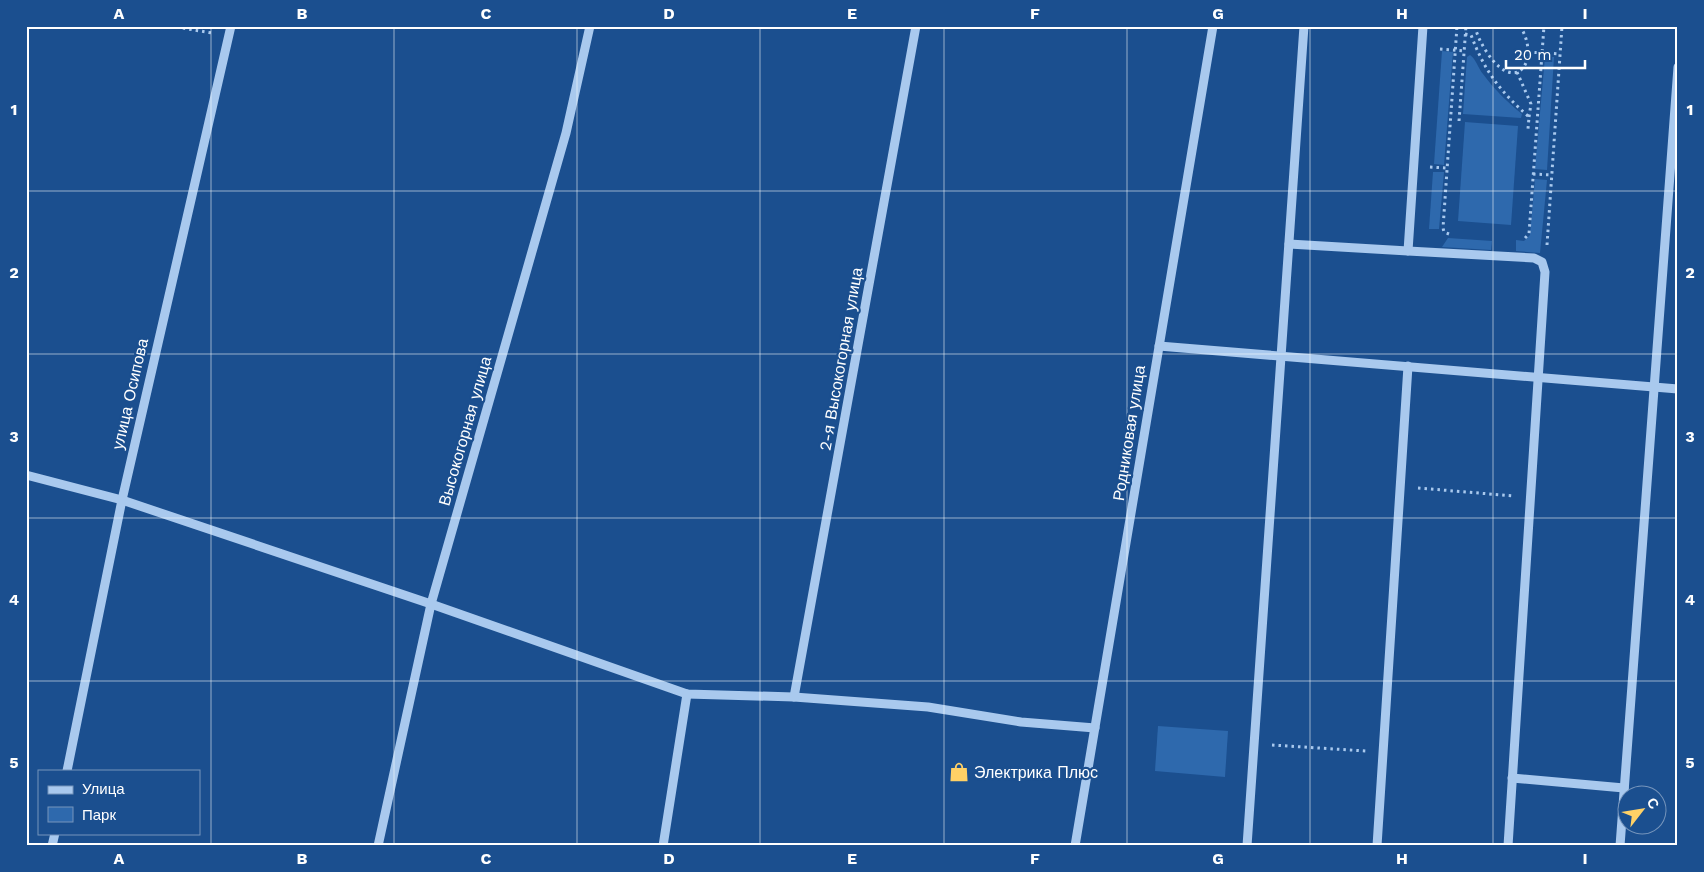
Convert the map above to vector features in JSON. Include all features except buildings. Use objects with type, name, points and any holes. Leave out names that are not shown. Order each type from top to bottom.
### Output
[{"type":"street","name":"улица Осипова","points":[[67,770],[122,500],[231,26]]},
{"type":"street","name":"Высокогорная улица","points":[[378,846],[431,604],[566,133],[590,26]]},
{"type":"street","name":"2-я Высокогорная улица","points":[[794,697],[916,26]]},
{"type":"street","name":"Родниковая улица","points":[[1075,846],[1213,26]]},
{"type":"street","points":[[1247,846],[1304,26]]},
{"type":"street","points":[[1408,251],[1422,26]]},
{"type":"street","points":[[1624,784],[1678,67]]},
{"type":"street","points":[[1289,244],[1534,258],[1542,262],[1545,272],[1508,846]]},
{"type":"street","points":[[1159,346],[1678,389]]},
{"type":"street","points":[[1376,846],[1408,366]]},
{"type":"street","points":[[26,475],[122,500],[431,604],[687,694],[794,697],[928,707],[1021,722],[1095,728]]},
{"type":"street","points":[[663,846],[687,694]]},
{"type":"street","points":[[1512,778],[1616,787]]},
{"type":"path","points":[[170,26],[228,36]]},
{"type":"path","points":[[1456,235],[1448,234],[1443,228],[1457,26]]},
{"type":"path","points":[[1459,121],[1466,26]]},
{"type":"path","points":[[1475,26],[1481,44],[1494,63],[1504,72],[1514,73],[1522,70],[1528,63],[1528,52],[1523,30],[1520,26]]},
{"type":"path","points":[[1522,240],[1529,234],[1544,26]]},
{"type":"path","points":[[1542,262],[1547,250],[1562,26]]},
{"type":"path","points":[[1465,34],[1478,36]]},
{"type":"path","points":[[1471,35],[1490,76],[1508,98],[1529,117]]},
{"type":"path","points":[[1439,49],[1464,51]]},
{"type":"path","points":[[1528,52],[1560,54]]},
{"type":"path","points":[[1517,72],[1531,104],[1528,129]]},
{"type":"path","points":[[1431,167],[1447,168]]},
{"type":"path","points":[[1533,174],[1552,175]]},
{"type":"path","points":[[1400,487],[1530,497]]},
{"type":"path","points":[[1254,743],[1383,753]]},
{"type":"green space","points":[[1442,51],[1453,52],[1444,165],[1434,164]]},
{"type":"green space","points":[[1470,55],[1492,85],[1522,114],[1521,118],[1463,114],[1467,57]]},
{"type":"green space","points":[[1545,57],[1554,57],[1547,170],[1535,169]]},
{"type":"green space","points":[[1465,122],[1518,126],[1511,225],[1458,221]]},
{"type":"green space","points":[[1433,172],[1444,172],[1439,229],[1429,229]]},
{"type":"green space","points":[[1535,179],[1547,180],[1540,253],[1516,251],[1516,240],[1524,241],[1530,235]]},
{"type":"green space","points":[[1448,238],[1492,241],[1491,250],[1442,247]]},
{"type":"green space","points":[[1158,726],[1228,731],[1225,777],[1155,771]]},
{"type":"place","name":"Электрика Плюс","points":[[959,772]]}]
